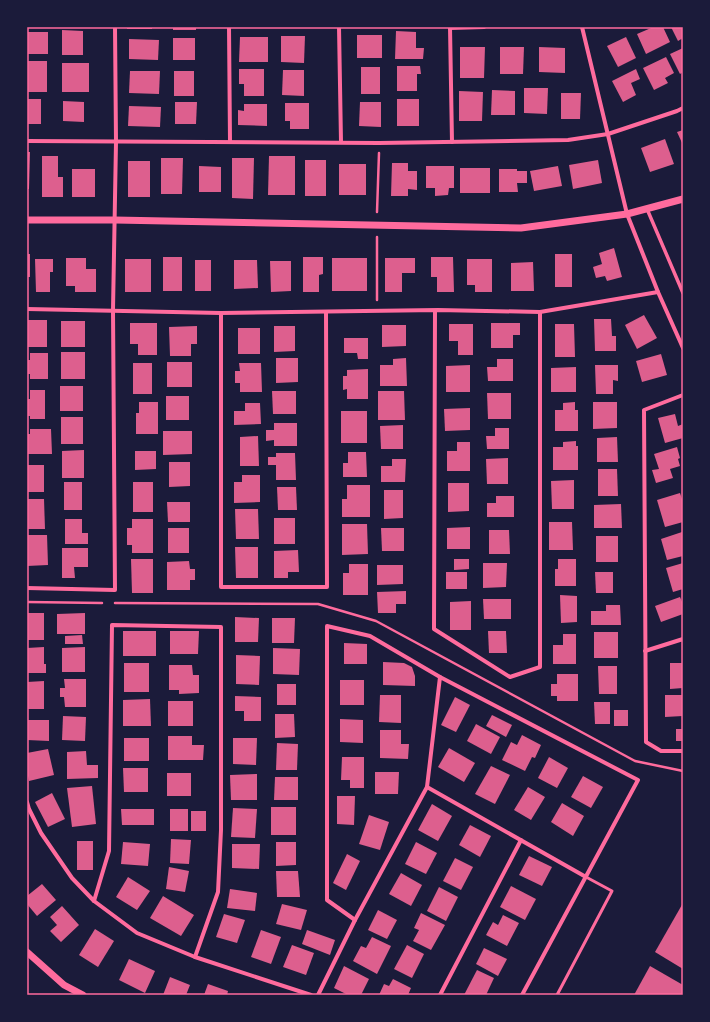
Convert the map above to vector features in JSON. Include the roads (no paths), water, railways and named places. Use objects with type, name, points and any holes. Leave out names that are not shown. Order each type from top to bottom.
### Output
[{"type":"street","points":[[27,588],[115,590],[113,310],[116,142],[115,27]]},
{"type":"street","points":[[229,27],[230,142]]},
{"type":"street","points":[[339,27],[341,142]]},
{"type":"street","points":[[452,142],[450,27],[484,27]]},
{"type":"street","points":[[582,27],[627,214],[658,292],[683,348]]},
{"type":"street","points":[[27,141],[379,143],[568,140],[608,134],[683,108]]},
{"type":"street","points":[[27,220],[115,220],[521,228],[627,214],[683,199]]},
{"type":"street","points":[[647,209],[683,293]]},
{"type":"street","points":[[27,309],[221,313],[435,310],[540,312],[658,292]]},
{"type":"street","points":[[435,310],[434,629],[510,677],[540,667],[540,312]]},
{"type":"street","points":[[221,313],[221,587],[327,587],[326,312]]},
{"type":"street","points":[[683,395],[644,410],[646,742],[661,751],[683,752]]},
{"type":"street","points":[[94,901],[109,851],[112,625],[221,627],[221,830],[218,892],[195,957]]},
{"type":"street","points":[[355,920],[327,900],[327,626],[370,636],[440,677],[638,780],[522,995]]},
{"type":"street","points":[[645,651],[683,639]]},
{"type":"street","points":[[318,995],[355,920],[427,787],[440,677]]},
{"type":"street","points":[[427,787],[586,877]]},
{"type":"street","points":[[27,802],[41,833],[72,878],[94,901],[137,933],[195,957],[311,995]]},
{"type":"street","points":[[440,995],[521,840]]},
{"type":"street","points":[[27,952],[64,985],[83,995]]},
{"type":"lane","points":[[557,995],[612,891],[586,877]]}]
